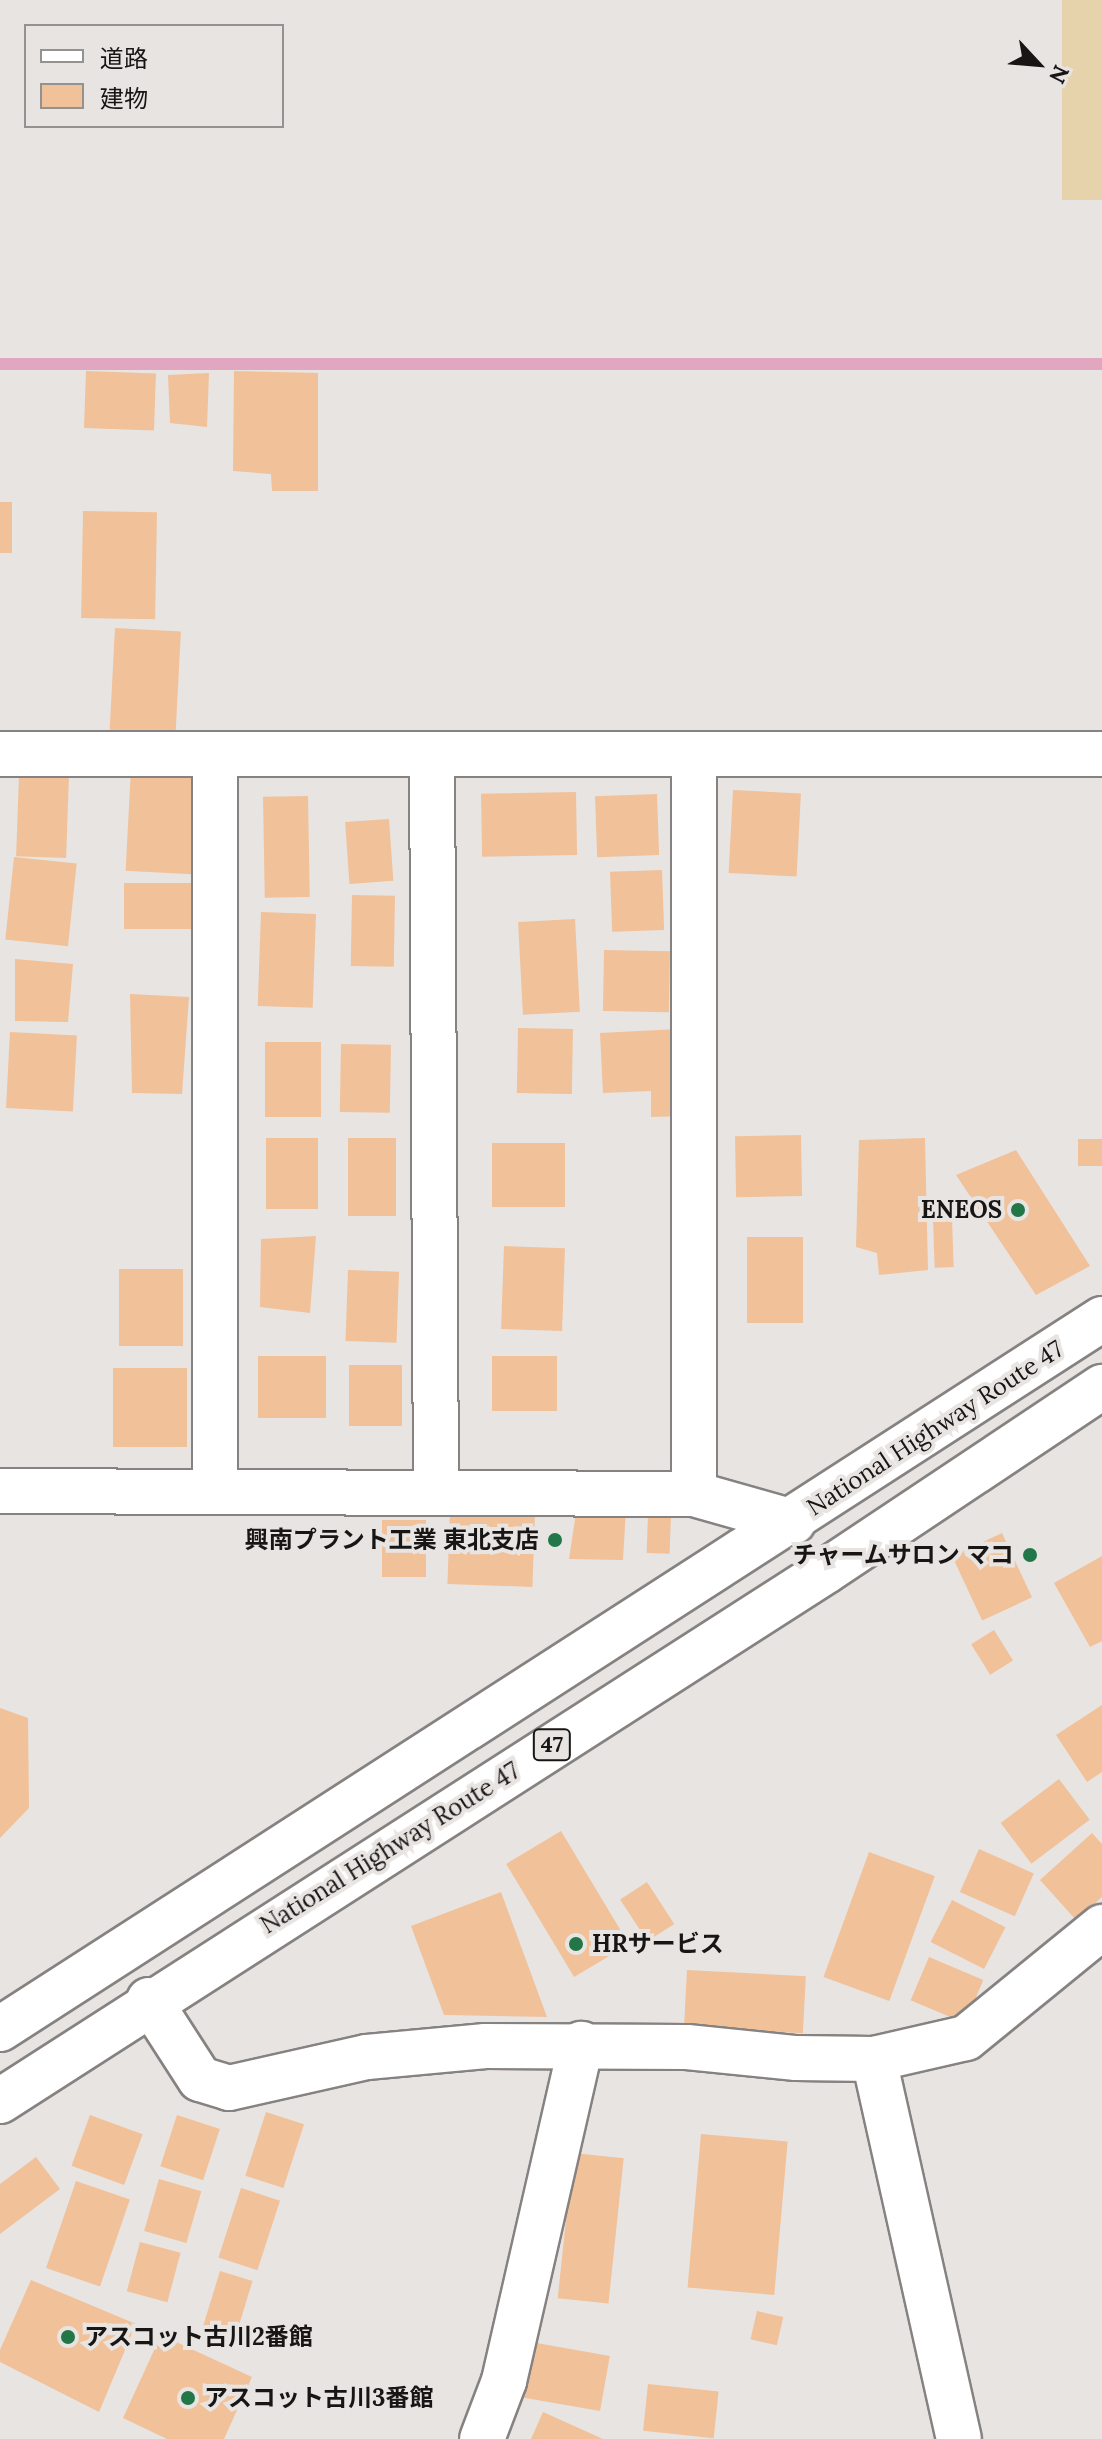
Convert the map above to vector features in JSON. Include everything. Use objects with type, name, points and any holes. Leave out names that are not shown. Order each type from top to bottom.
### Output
[{"type":"main road","points":[[0,754],[1102,754]]},
{"type":"main road","points":[[215,754],[215,1492]]},
{"type":"main road","points":[[432,754],[436,1492]]},
{"type":"main road","points":[[694,754],[694,1494]]},
{"type":"main road","name":"National Highway Route 47","points":[[0,2029],[793,1522],[1102,1319]]},
{"type":"main road","name":"National Highway Route 47","points":[[0,2101],[149,2000],[826,1571],[1102,1387]]},
{"type":"main road","points":[[0,1491],[694,1494],[793,1522]]},
{"type":"main road","points":[[149,2000],[200,2079],[229,2088],[367,2057],[581,2044],[874,2059],[966,2038],[1102,1927]]},
{"type":"main road","points":[[482,2439],[504,2381],[581,2044]]},
{"type":"main road","points":[[874,2059],[959,2439]]},
{"type":"shaded area","points":[[1062,0],[1102,0],[1102,200],[1062,200]]},
{"type":"building","points":[[86,371],[156,373],[154,430],[84,428]]},
{"type":"building","points":[[234,371],[318,373],[318,491],[272,491],[271,474],[233,471]]},
{"type":"building","points":[[209,373],[207,427],[170,423],[168,375]]},
{"type":"building","points":[[0,502],[12,502],[12,553],[0,553]]},
{"type":"building","points":[[83,511],[157,512],[155,619],[81,618]]},
{"type":"building","points":[[115,628],[181,631],[176,733],[110,730]]},
{"type":"building","points":[[131,768],[197,771],[192,874],[126,871]]},
{"type":"building","points":[[19,773],[69,775],[66,858],[16,856]]},
{"type":"building","points":[[733,790],[801,794],[797,876],[729,873]]},
{"type":"building","points":[[576,792],[577,855],[482,857],[481,794]]},
{"type":"building","points":[[657,794],[659,855],[597,857],[595,796]]},
{"type":"building","points":[[308,796],[310,897],[265,898],[263,797]]},
{"type":"building","points":[[389,819],[393,881],[349,884],[345,822]]},
{"type":"building","points":[[14,857],[77,864],[68,946],[5,940]]},
{"type":"building","points":[[662,870],[664,930],[612,932],[610,872]]},
{"type":"building","points":[[124,883],[192,883],[192,929],[124,929]]},
{"type":"building","points":[[352,895],[395,896],[394,967],[351,966]]},
{"type":"building","points":[[261,912],[316,914],[313,1008],[258,1006]]},
{"type":"building","points":[[575,919],[580,1012],[523,1015],[518,922]]},
{"type":"building","points":[[604,950],[670,951],[669,1012],[603,1011]]},
{"type":"building","points":[[15,959],[73,964],[68,1022],[15,1021]]},
{"type":"building","points":[[130,994],[189,997],[182,1094],[132,1093]]},
{"type":"building","points":[[518,1028],[573,1029],[572,1094],[517,1093]]},
{"type":"building","points":[[679,1029],[683,1116],[651,1117],[651,1091],[603,1093],[600,1033]]},
{"type":"building","points":[[10,1032],[77,1036],[73,1111],[6,1108]]},
{"type":"building","points":[[265,1042],[321,1042],[321,1117],[265,1117]]},
{"type":"building","points":[[341,1044],[391,1045],[390,1113],[340,1112]]},
{"type":"building","points":[[801,1135],[802,1196],[736,1197],[735,1136]]},
{"type":"building","points":[[266,1138],[318,1138],[318,1209],[266,1209]]},
{"type":"building","points":[[348,1138],[396,1138],[396,1216],[348,1216]]},
{"type":"building","points":[[925,1138],[928,1270],[879,1275],[877,1253],[856,1247],[859,1140]]},
{"type":"building","points":[[1078,1139],[1102,1139],[1102,1166],[1078,1166]]},
{"type":"building","points":[[492,1143],[565,1143],[565,1207],[492,1207]]},
{"type":"building","points":[[1016,1150],[1090,1266],[1036,1295],[956,1175]]},
{"type":"building","points":[[952,1219],[954,1267],[935,1268],[933,1220]]},
{"type":"building","points":[[316,1236],[310,1313],[260,1307],[261,1239]]},
{"type":"building","points":[[747,1237],[803,1237],[803,1323],[747,1323]]},
{"type":"building","points":[[504,1246],[565,1248],[562,1331],[501,1329]]},
{"type":"building","points":[[119,1269],[183,1269],[183,1346],[119,1346]]},
{"type":"building","points":[[348,1270],[399,1272],[396,1343],[346,1341]]},
{"type":"building","points":[[258,1356],[326,1356],[326,1418],[258,1418]]},
{"type":"building","points":[[492,1356],[557,1356],[557,1411],[492,1411]]},
{"type":"building","points":[[349,1365],[402,1365],[402,1426],[349,1426]]},
{"type":"building","points":[[113,1368],[187,1368],[187,1447],[113,1447]]},
{"type":"building","points":[[577,1506],[626,1508],[623,1560],[569,1559]]},
{"type":"building","points":[[450,1511],[535,1514],[532,1587],[447,1584]]},
{"type":"building","points":[[648,1514],[671,1515],[670,1554],[647,1553]]},
{"type":"building","points":[[382,1520],[426,1520],[426,1577],[382,1577]]},
{"type":"building","points":[[1002,1533],[1032,1597],[982,1621],[952,1556]]},
{"type":"building","points":[[1102,1556],[1102,1641],[1090,1647],[1054,1583]]},
{"type":"building","points":[[994,1630],[1013,1661],[990,1675],[971,1644]]},
{"type":"building","points":[[1102,1705],[1102,1772],[1087,1782],[1056,1735]]},
{"type":"building","points":[[0,1708],[28,1718],[29,1808],[0,1838]]},
{"type":"building","points":[[1059,1779],[1090,1820],[1031,1864],[1001,1823]]},
{"type":"building","points":[[561,1831],[629,1944],[574,1977],[506,1864]]},
{"type":"building","points":[[1092,1833],[1102,1844],[1102,1897],[1076,1920],[1040,1880]]},
{"type":"building","points":[[979,1849],[1034,1873],[1015,1916],[960,1892]]},
{"type":"building","points":[[869,1852],[935,1876],[889,2001],[824,1977]]},
{"type":"building","points":[[647,1882],[674,1924],[647,1941],[620,1899]]},
{"type":"building","points":[[501,1892],[547,2017],[444,2015],[411,1926]]},
{"type":"building","points":[[952,1900],[1005,1927],[984,1969],[931,1942]]},
{"type":"building","points":[[929,1957],[983,1980],[965,2023],[911,2000]]},
{"type":"building","points":[[687,1970],[806,1976],[803,2033],[684,2027]]},
{"type":"building","points":[[266,2112],[304,2124],[283,2188],[245,2176]]},
{"type":"building","points":[[90,2115],[143,2134],[124,2185],[72,2166]]},
{"type":"building","points":[[177,2115],[220,2129],[203,2180],[160,2166]]},
{"type":"building","points":[[701,2134],[788,2142],[774,2295],[688,2287]]},
{"type":"building","points":[[573,2153],[624,2158],[608,2304],[558,2298]]},
{"type":"building","points":[[36,2157],[60,2189],[0,2234],[0,2184]]},
{"type":"building","points":[[159,2179],[201,2191],[186,2243],[144,2231]]},
{"type":"building","points":[[76,2181],[130,2200],[100,2287],[46,2268]]},
{"type":"building","points":[[241,2188],[280,2201],[257,2270],[218,2257]]},
{"type":"building","points":[[140,2242],[181,2253],[167,2302],[127,2291]]},
{"type":"building","points":[[220,2271],[253,2281],[233,2344],[201,2334]]},
{"type":"building","name":"アスコット古川2番館","points":[[31,2280],[136,2324],[99,2412],[0,2362],[0,2350]]},
{"type":"building","points":[[757,2311],[783,2317],[777,2345],[750,2339]]},
{"type":"building","name":"アスコット古川3番館","points":[[161,2335],[252,2377],[224,2439],[167,2439],[123,2418]]},
{"type":"building","points":[[531,2342],[610,2356],[600,2411],[521,2397]]},
{"type":"building","points":[[648,2384],[719,2391],[714,2438],[643,2431]]},
{"type":"building","points":[[543,2412],[603,2439],[531,2439]]},
{"type":"waterway","points":[[0,364],[1102,364]]},
{"type":"place","name":"ENEOS","points":[[1018,1210]]},
{"type":"place","name":"興南プラント工業 東北支店","points":[[555,1540]]},
{"type":"place","name":"チャームサロン マコ","points":[[1030,1555]]},
{"type":"place","name":"HRサービス","points":[[576,1944]]},
{"type":"place","name":"アスコット古川2番館","points":[[68,2337]]},
{"type":"place","name":"アスコット古川3番館","points":[[188,2398]]}]
